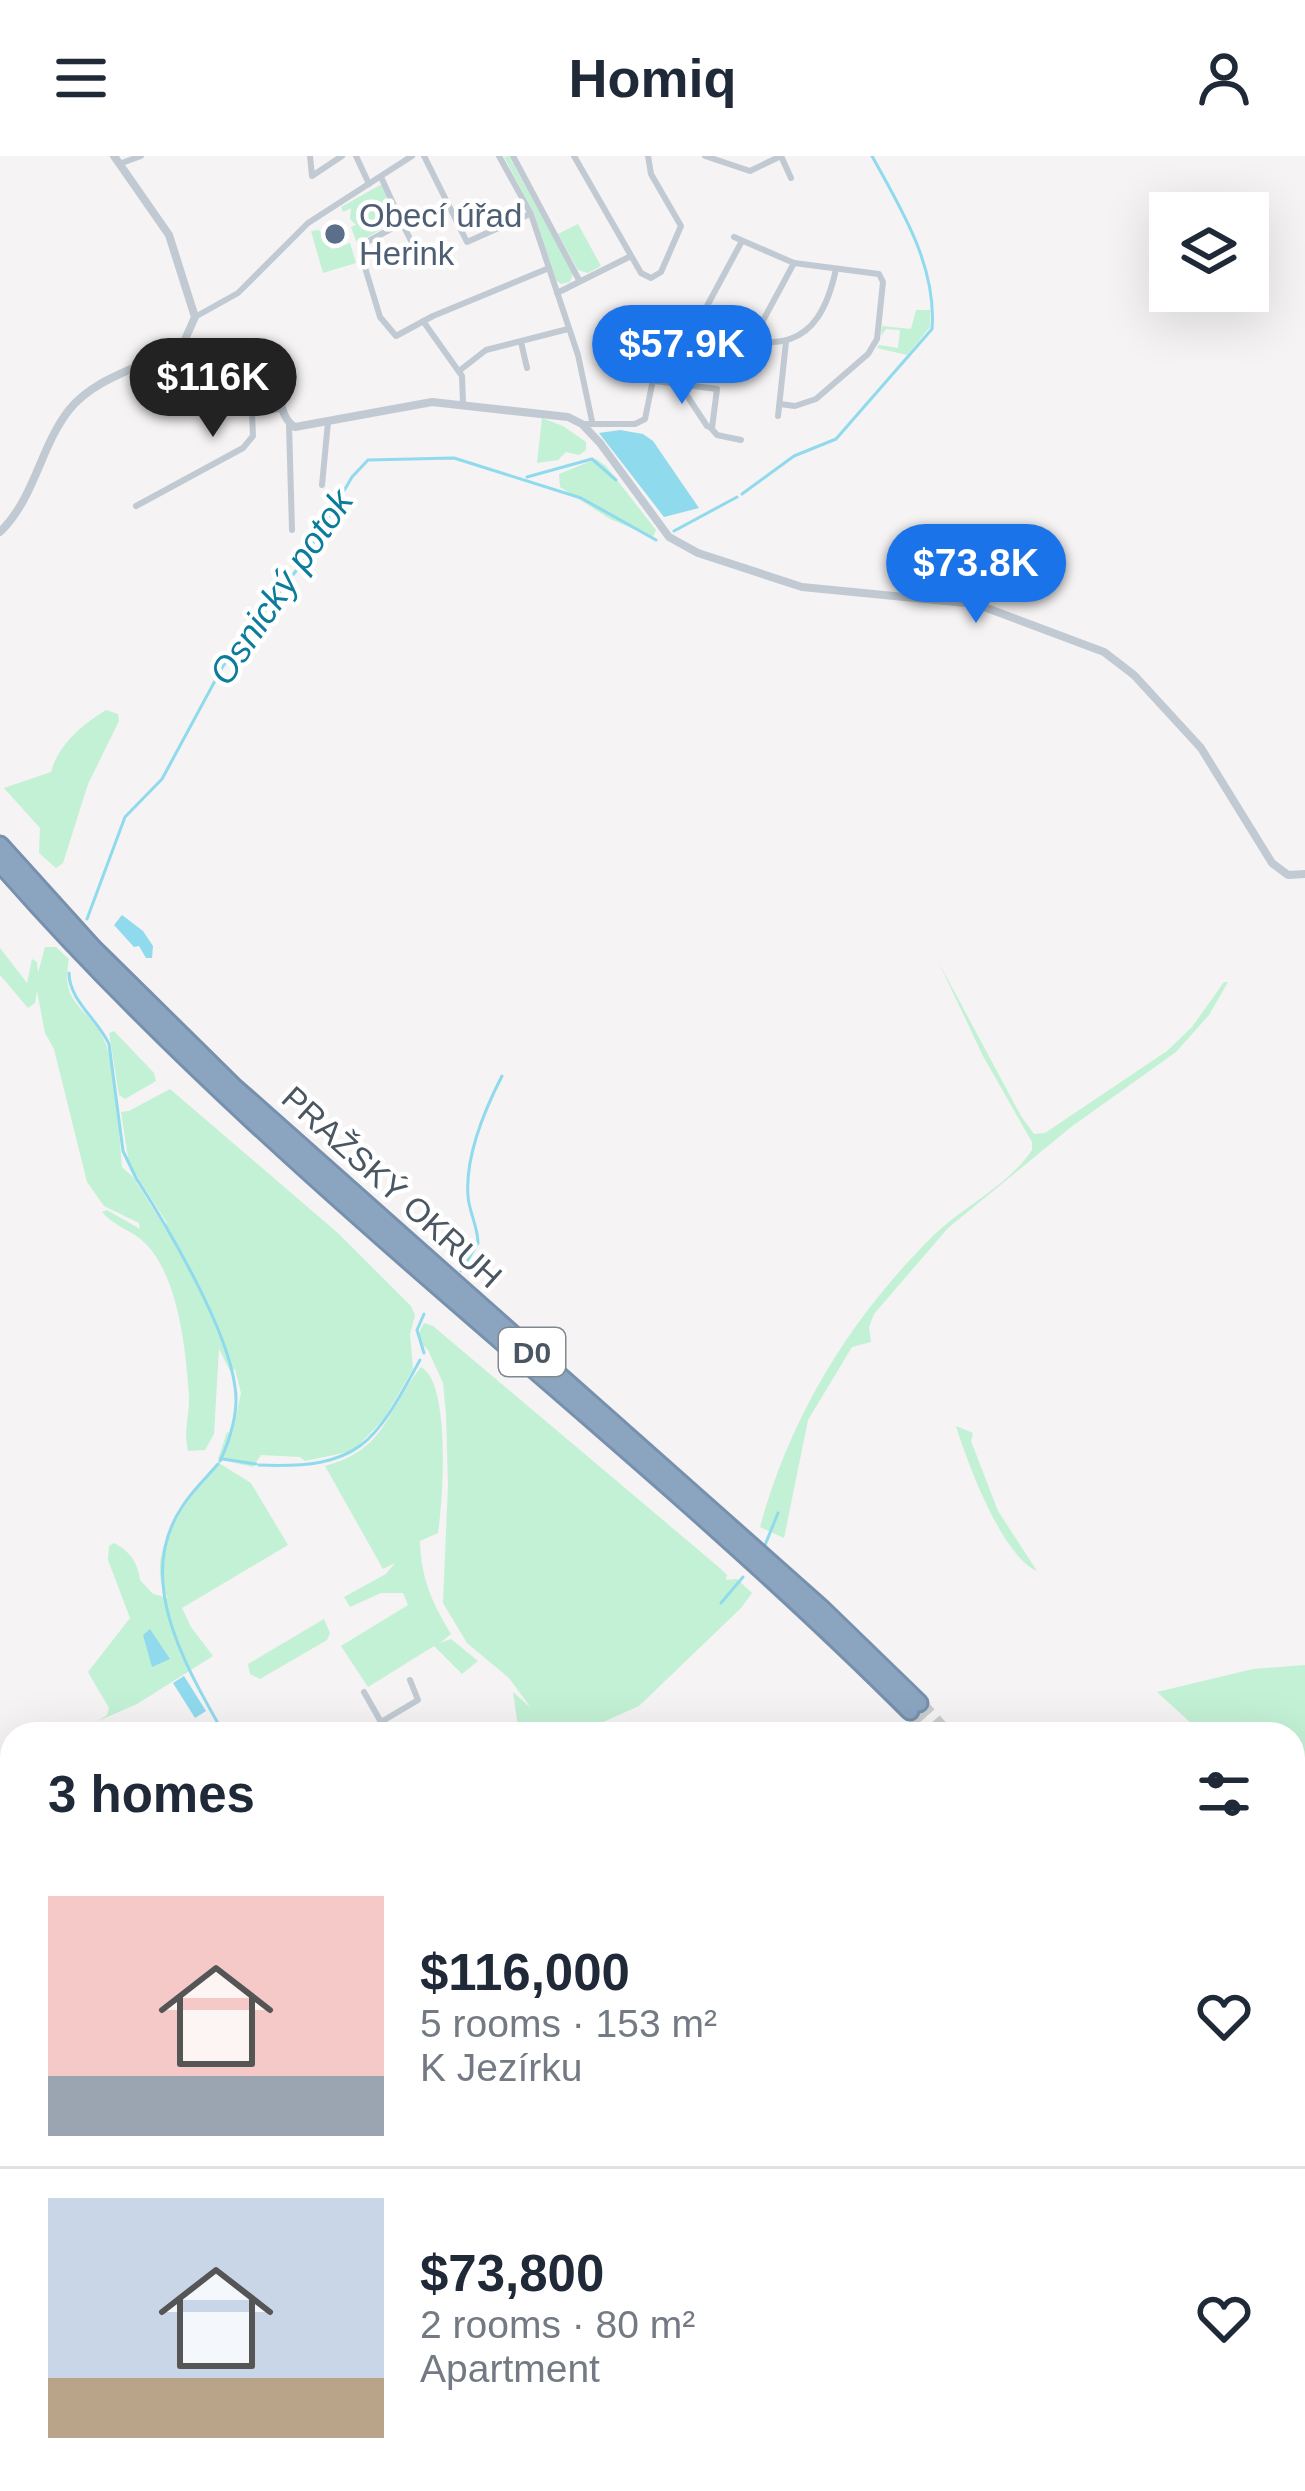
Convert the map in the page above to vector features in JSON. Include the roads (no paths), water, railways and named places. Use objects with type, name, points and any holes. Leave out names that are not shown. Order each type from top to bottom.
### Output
[{"type":"highway","name":"PRAŽSKÝ OKRUH","points":[[0,845],[41,901]]},
{"type":"highway","name":"PRAŽSKÝ OKRUH","points":[[0,862],[233,1086],[820,1607],[914,1707]]},
{"type":"street","points":[[141,156],[116,160],[169,235],[194,317]]},
{"type":"street","points":[[310,156],[312,176],[342,156]]},
{"type":"street","points":[[356,156],[369,184]]},
{"type":"street","points":[[0,532],[12,520],[58,427],[75,404],[101,385],[183,344],[194,317],[238,292],[308,223],[412,156]]},
{"type":"street","points":[[424,156],[467,242],[531,214]]},
{"type":"street","points":[[499,156],[531,214],[549,268],[590,399],[587,423],[669,537],[698,553],[802,587],[976,604],[1104,652],[1134,675],[1201,748],[1271,862],[1288,875],[1305,874]]},
{"type":"street","points":[[513,156],[579,280]]},
{"type":"street","points":[[574,156],[642,275],[656,277],[681,224],[651,173],[653,158]]},
{"type":"street","points":[[705,156],[750,171],[781,156],[791,178]]},
{"type":"street","points":[[381,176],[423,263]]},
{"type":"street","points":[[402,223],[360,247],[380,317],[398,337],[423,321],[549,268]]},
{"type":"street","points":[[694,331],[738,239],[794,263],[878,274],[883,282],[877,339],[868,354],[816,399],[795,406],[780,404]]},
{"type":"street","points":[[557,293],[630,256]]},
{"type":"street","points":[[753,339],[794,263]]},
{"type":"street","points":[[289,424],[299,428],[416,404],[463,404],[560,415],[587,423],[641,422],[650,406],[661,340],[676,328],[786,342],[812,327],[822,315],[836,269]]},
{"type":"street","points":[[423,321],[459,371],[464,382],[463,404]]},
{"type":"street","points":[[459,371],[486,350],[568,329]]},
{"type":"street","points":[[629,334],[661,340]]},
{"type":"street","points":[[521,342],[527,368]]},
{"type":"street","points":[[778,416],[786,342]]},
{"type":"street","points":[[183,344],[200,357],[264,372],[276,386],[289,424],[292,530]]},
{"type":"street","points":[[654,381],[717,389],[711,428]]},
{"type":"street","points":[[680,386],[717,435],[741,440]]},
{"type":"street","points":[[136,506],[243,448],[253,436],[252,412],[282,409]]},
{"type":"street","points":[[322,485],[328,422]]},
{"type":"street","points":[[364,1692],[381,1722],[418,1700],[410,1679]]},
{"type":"water","points":[[620,430],[653,441],[699,508],[664,517],[599,433]]},
{"type":"water","points":[[122,915],[143,931],[153,946],[152,958],[146,958],[114,925]]},
{"type":"water","points":[[150,1629],[170,1659],[152,1667],[143,1635]]},
{"type":"water","points":[[184,1676],[206,1711],[195,1718],[173,1683]]},
{"type":"waterway","name":"Osnický potok","points":[[742,494],[794,456],[836,439],[932,329],[923,261],[872,156]]},
{"type":"waterway","name":"Osnický potok","points":[[87,919],[125,817],[162,779],[223,666],[302,563],[352,477],[368,460],[454,458],[581,498],[656,540]]},
{"type":"waterway","points":[[527,477],[592,459],[616,480]]},
{"type":"waterway","name":"Osnický potok","points":[[674,531],[737,497]]},
{"type":"waterway","name":"Osnický potok","points":[[69,973],[79,1001],[109,1044],[123,1151],[137,1180]]},
{"type":"waterway","points":[[461,1271],[478,1243],[468,1196],[473,1150],[502,1076]]},
{"type":"waterway","name":"Osnický potok","points":[[138,1181],[196,1281],[230,1364],[236,1406],[220,1461]]},
{"type":"waterway","points":[[424,1314],[417,1330],[424,1353]]},
{"type":"waterway","points":[[259,1465],[321,1462],[360,1446],[390,1412],[420,1360]]},
{"type":"waterway","points":[[223,1459],[256,1464]]},
{"type":"waterway","name":"Osnický potok","points":[[217,1722],[171,1623],[163,1564],[168,1535],[182,1507],[218,1464]]},
{"type":"waterway","points":[[765,1545],[778,1513]]},
{"type":"waterway","points":[[721,1603],[743,1577]]},
{"type":"tunnel","points":[[919,1703],[936,1722]]},
{"type":"tunnel","points":[[910,1711],[920,1722]]},
{"type":"place","name":"Obecí úřad Herink","points":[[335,234]]}]
